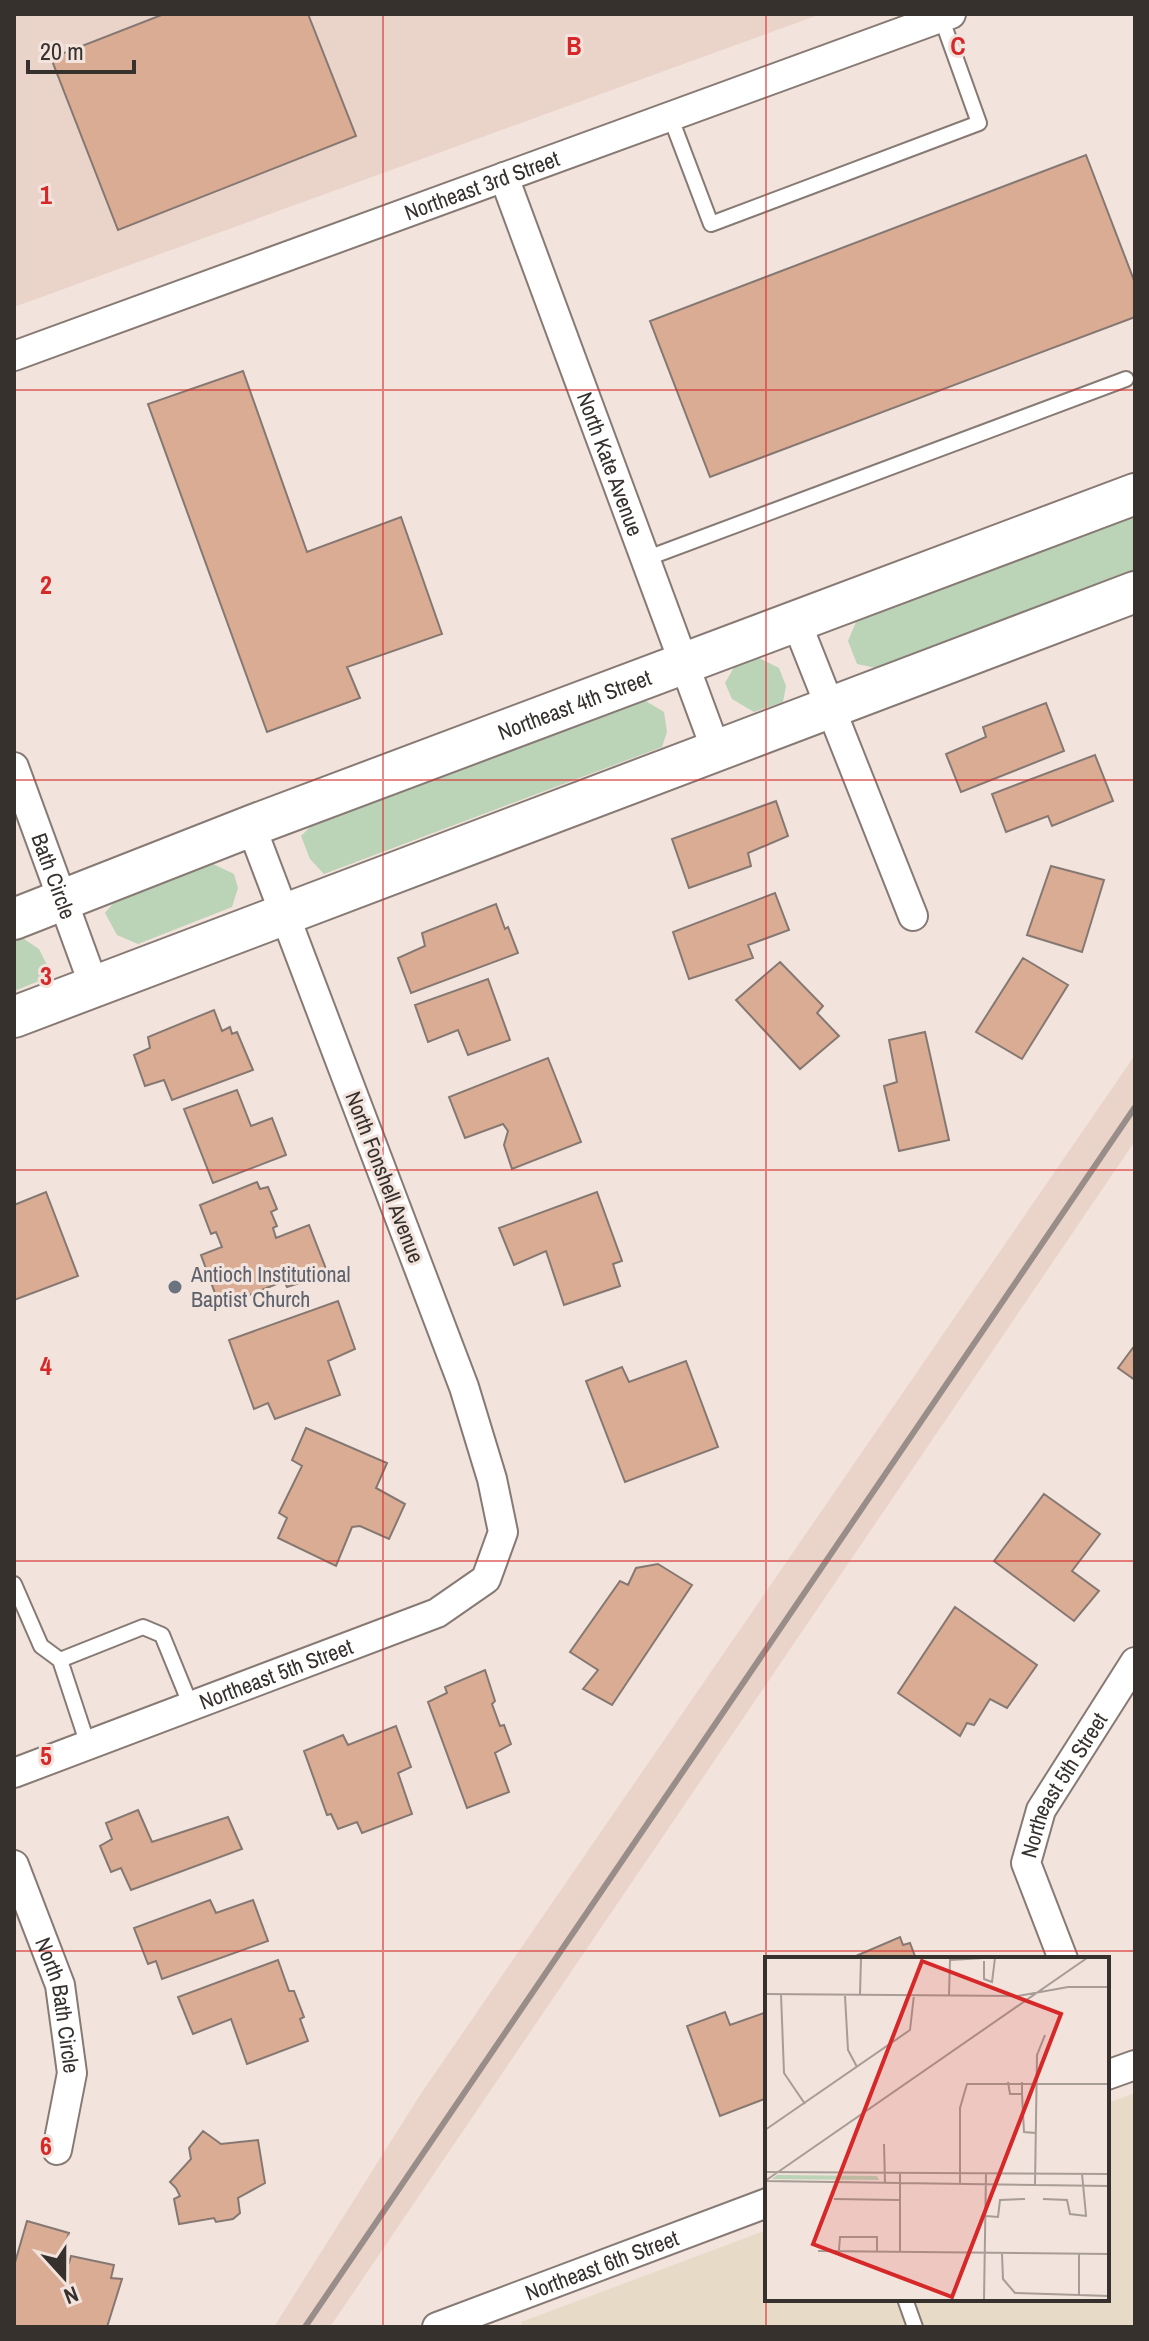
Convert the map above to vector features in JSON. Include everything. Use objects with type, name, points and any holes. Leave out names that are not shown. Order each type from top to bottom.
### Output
[{"type":"main road","name":"Northeast 4th Street","points":[[14,919],[251,826],[1135,494]]},
{"type":"main road","points":[[14,1017],[1135,592]]},
{"type":"street","name":"Northeast 3rd Street","points":[[14,356],[946,16]]},
{"type":"street","name":"North Kate Avenue","points":[[504,177],[716,750]]},
{"type":"street","points":[[796,621],[913,916]]},
{"type":"street","name":"Bath Circle","points":[[14,767],[94,986]]},
{"type":"street","name":"North Fonshell Avenue","points":[[251,826],[464,1387],[492,1479],[503,1532]]},
{"type":"street","name":"Northeast 5th Street","points":[[14,1773],[437,1613],[486,1579],[503,1532]]},
{"type":"street","name":"Northeast 5th Street","points":[[1062,1957],[1026,1863],[1041,1810],[1135,1662]]},
{"type":"street","name":"North Bath Circle","points":[[14,1865],[60,1985],[72,2073],[57,2150]]},
{"type":"street","points":[[1109,2073],[1135,2065]]},
{"type":"street","name":"Northeast 6th Street","points":[[437,2327],[765,2204]]},
{"type":"lane","points":[[670,116],[711,224],[979,123],[946,16]]},
{"type":"lane","points":[[645,559],[1126,379]]},
{"type":"lane","points":[[14,1584],[41,1646],[60,1660],[88,1745]]},
{"type":"lane","points":[[60,1660],[143,1627],[162,1635],[191,1706]]},
{"type":"lane","points":[[906,2301],[915,2327]]},
{"type":"shaded area","points":[[14,14],[821,14],[14,307]]},
{"type":"shaded area","points":[[1135,1055],[1135,1141],[330,2327],[274,2327],[420,2095]]},
{"type":"shaded area","points":[[1135,2093],[1135,2327],[523,2327],[521,2322],[765,2231],[765,2301],[1109,2301],[1109,2102]]},
{"type":"green space","points":[[1135,516],[1135,570],[876,668],[857,664],[848,641],[856,622]]},
{"type":"green space","points":[[755,656],[779,668],[786,686],[783,702],[754,712],[732,699],[725,683],[736,664]]},
{"type":"green space","points":[[644,700],[664,712],[667,732],[662,747],[324,874],[310,859],[301,836],[313,824]]},
{"type":"green space","points":[[213,864],[234,874],[238,888],[232,907],[138,944],[117,935],[105,913],[116,900]]},
{"type":"green space","points":[[18,935],[39,949],[47,965],[39,981],[14,991],[14,936]]},
{"type":"building","points":[[164,14],[308,14],[356,136],[118,230],[51,58]]},
{"type":"building","points":[[1086,155],[1135,283],[1135,317],[710,477],[650,321]]},
{"type":"building","points":[[243,371],[307,552],[401,517],[442,634],[347,667],[360,698],[267,732],[148,404]]},
{"type":"building","points":[[1046,703],[1064,751],[961,792],[946,754],[986,737],[983,727]]},
{"type":"building","points":[[1095,755],[1113,801],[1052,826],[1048,816],[1006,832],[992,794]]},
{"type":"building","points":[[776,801],[788,836],[748,853],[751,866],[689,888],[672,839]]},
{"type":"building","points":[[1051,866],[1104,880],[1082,952],[1027,935]]},
{"type":"building","points":[[775,893],[789,930],[748,945],[753,958],[689,979],[673,932]]},
{"type":"building","points":[[496,904],[518,953],[411,993],[398,958],[425,946],[422,933]]},
{"type":"building","points":[[1023,958],[1068,985],[1022,1059],[976,1032]]},
{"type":"building","points":[[780,962],[823,1006],[817,1013],[839,1036],[800,1069],[736,1000]]},
{"type":"building","points":[[488,979],[510,1040],[468,1055],[458,1030],[428,1042],[415,1005]]},
{"type":"building","points":[[214,1010],[222,1031],[230,1027],[232,1034],[237,1032],[253,1070],[172,1100],[164,1080],[145,1086],[134,1055],[150,1048],[148,1037]]},
{"type":"building","points":[[925,1032],[949,1140],[899,1151],[884,1086],[897,1082],[889,1040]]},
{"type":"building","points":[[548,1058],[581,1142],[512,1169],[504,1145],[508,1131],[503,1124],[465,1138],[449,1097]]},
{"type":"building","points":[[237,1090],[251,1126],[272,1118],[286,1155],[213,1183],[184,1109]]},
{"type":"building","points":[[257,1182],[260,1189],[268,1187],[277,1209],[271,1212],[277,1226],[273,1228],[276,1238],[309,1225],[328,1274],[287,1287],[284,1281],[220,1307],[201,1255],[222,1247],[216,1232],[211,1234],[200,1205]]},
{"type":"building","points":[[46,1192],[78,1276],[14,1300],[14,1205]]},
{"type":"building","points":[[597,1192],[622,1261],[613,1264],[620,1286],[564,1305],[546,1251],[514,1265],[499,1228]]},
{"type":"building","points":[[338,1301],[355,1349],[328,1361],[340,1395],[275,1419],[268,1403],[254,1409],[229,1340]]},
{"type":"building","points":[[1135,1345],[1135,1380],[1118,1368]]},
{"type":"building","points":[[686,1361],[718,1447],[625,1482],[586,1381],[622,1367],[629,1382]]},
{"type":"building","points":[[306,1428],[387,1463],[376,1488],[405,1504],[389,1539],[360,1526],[352,1527],[336,1566],[278,1538],[287,1518],[279,1513],[302,1466],[292,1460]]},
{"type":"building","points":[[1044,1494],[1100,1534],[1072,1571],[1099,1591],[1074,1621],[994,1561]]},
{"type":"building","points":[[658,1564],[692,1585],[612,1705],[583,1689],[598,1670],[570,1652],[620,1581],[628,1585],[636,1568]]},
{"type":"building","points":[[955,1607],[1037,1665],[1007,1708],[990,1699],[974,1725],[967,1723],[960,1736],[898,1693]]},
{"type":"building","points":[[485,1670],[495,1701],[492,1704],[511,1744],[495,1753],[509,1792],[467,1808],[428,1702],[447,1693],[445,1687]]},
{"type":"building","points":[[396,1726],[411,1767],[398,1773],[412,1814],[362,1833],[357,1822],[338,1829],[331,1814],[327,1815],[304,1751],[343,1735],[348,1745]]},
{"type":"building","points":[[138,1810],[152,1842],[228,1817],[242,1849],[131,1890],[121,1868],[111,1872],[100,1846],[112,1839],[106,1823]]},
{"type":"building","points":[[210,1900],[216,1913],[253,1900],[268,1941],[162,1979],[156,1961],[148,1964],[134,1928]]},
{"type":"building","points":[[900,1937],[903,1945],[910,1943],[915,1957],[854,1957]]},
{"type":"building","points":[[278,1960],[289,1991],[294,1991],[304,2017],[300,2019],[308,2041],[247,2064],[231,2019],[193,2034],[178,1997]]},
{"type":"building","points":[[725,2012],[730,2025],[765,2013],[765,2099],[720,2116],[687,2026]]},
{"type":"building","points":[[203,2131],[221,2144],[258,2140],[265,2183],[238,2198],[240,2213],[233,2219],[216,2222],[214,2218],[179,2224],[174,2199],[180,2196],[170,2182],[191,2159],[189,2148]]},
{"type":"building","points":[[27,2221],[69,2233],[59,2262],[69,2263],[71,2256],[114,2265],[111,2278],[122,2279],[107,2327],[14,2327],[14,2266]]},
{"type":"railway","points":[[305,2327],[1135,1107]]},
{"type":"place","name":"Antioch Institutional Baptist Church","points":[[175,1287]]}]
